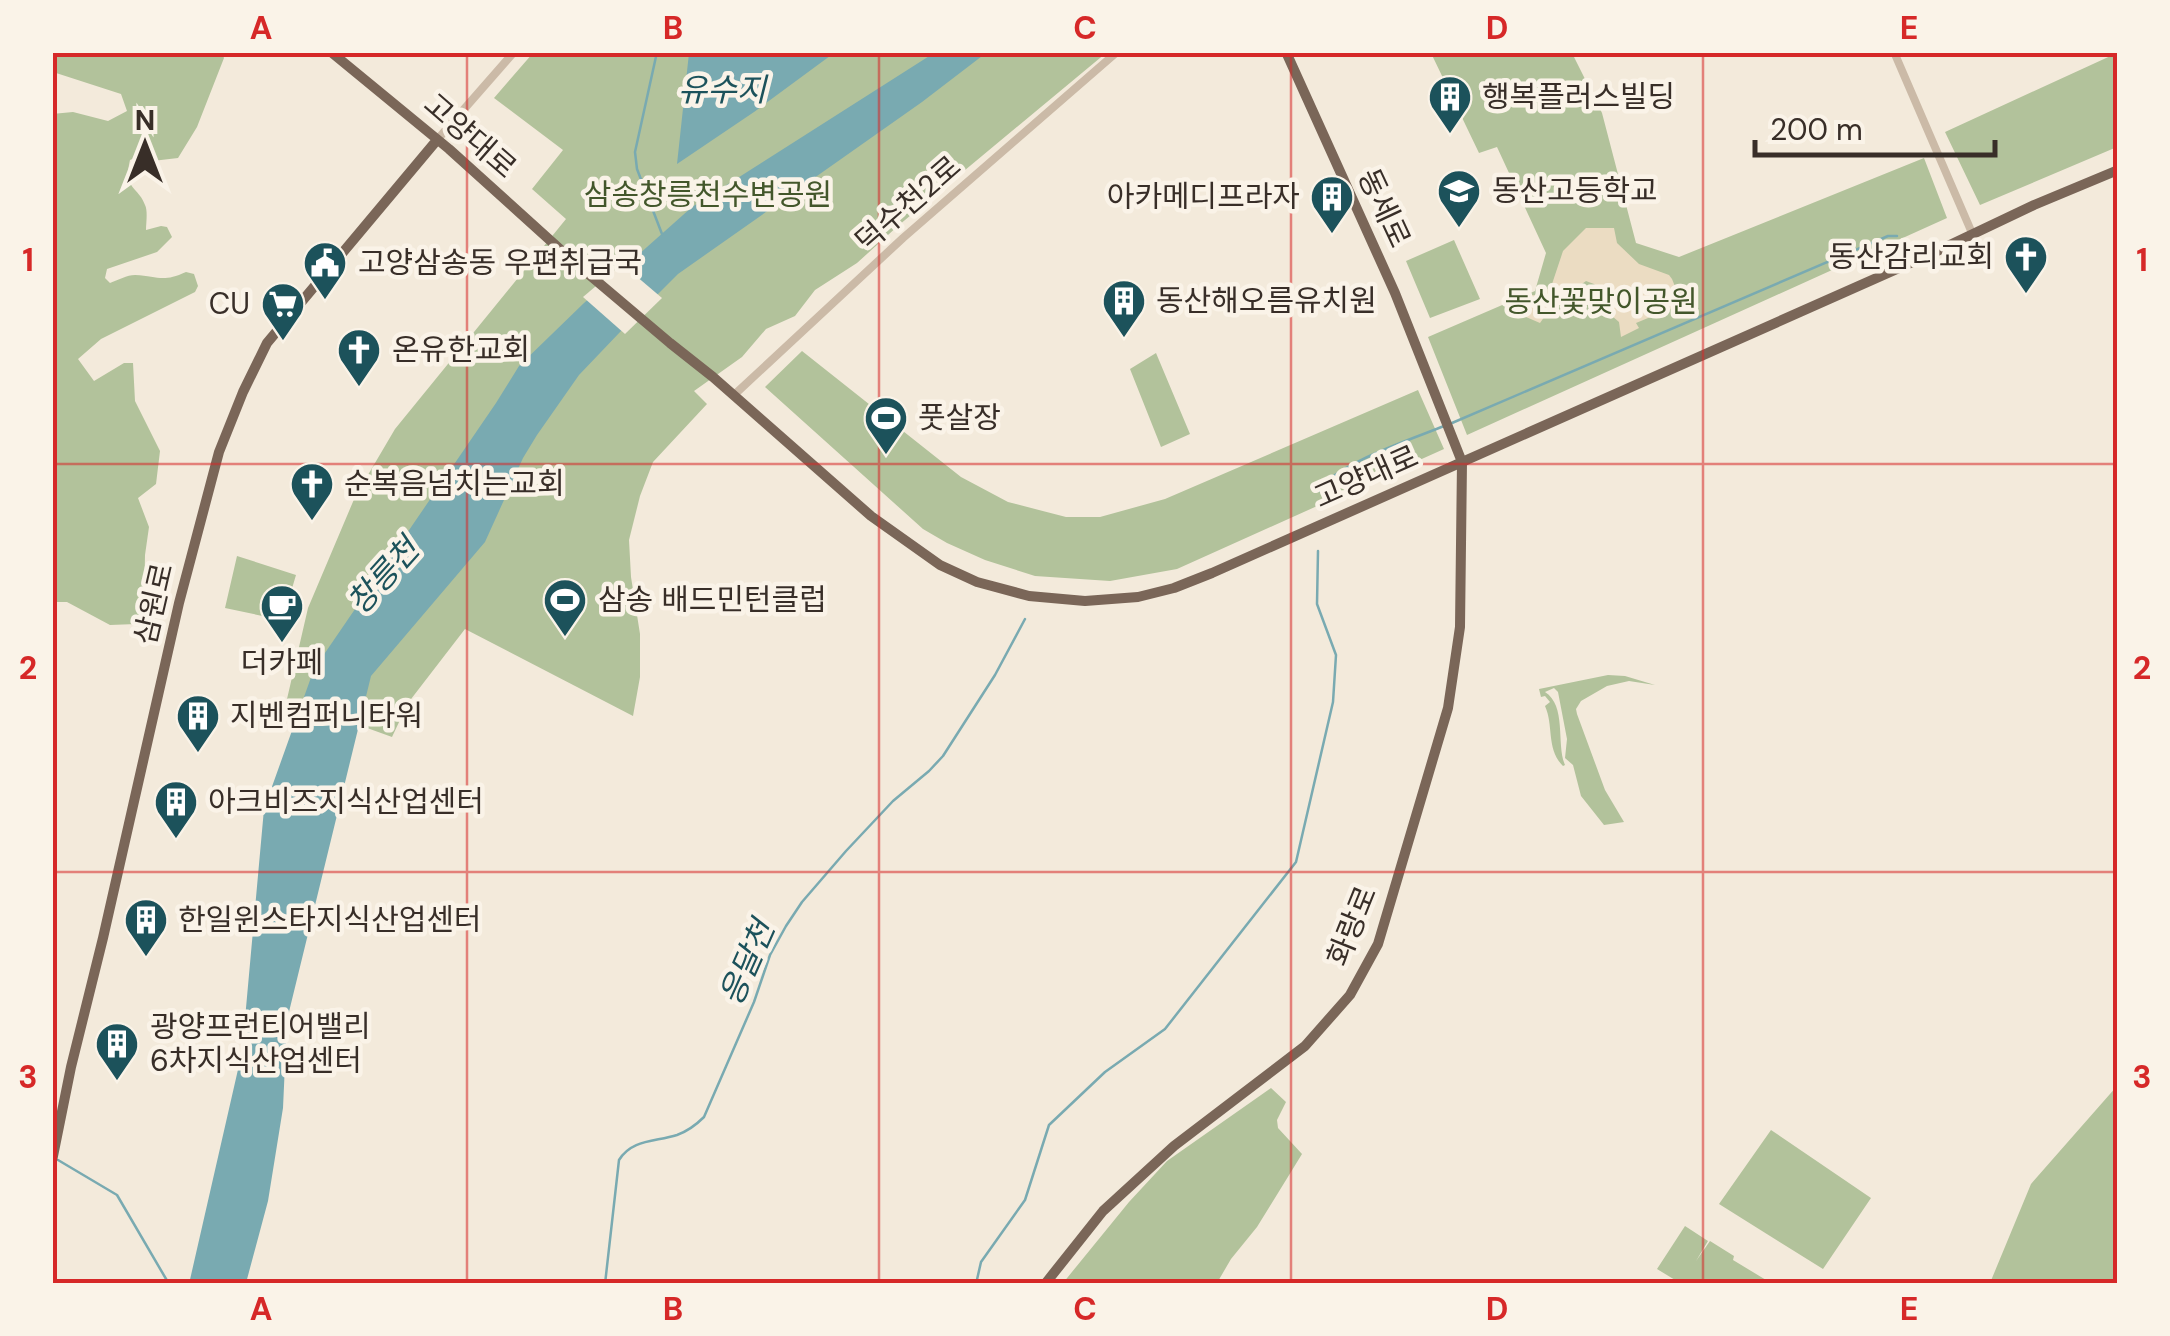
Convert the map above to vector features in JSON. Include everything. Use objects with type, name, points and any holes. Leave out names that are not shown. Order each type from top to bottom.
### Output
[{"type":"main road","name":"고양대로","points":[[332,52],[871,516],[940,565],[977,582],[1043,598],[1086,602],[1174,588],[2118,170]]},
{"type":"main road","name":"동세로","points":[[1286,52],[1395,293],[1462,462]]},
{"type":"main road","name":"삼원로","points":[[52,1161],[180,598],[220,452],[267,344],[437,140]]},
{"type":"main road","name":"화랑로","points":[[1045,1284],[1104,1211],[1160,1158],[1305,1046],[1350,995],[1378,944],[1448,708],[1460,627],[1462,462]]},
{"type":"street","points":[[437,140],[514,52]]},
{"type":"street","name":"덕수천2로","points":[[734,395],[903,238],[1117,52]]},
{"type":"street","points":[[1894,52],[1972,233]]},
{"type":"green space","points":[[53,53],[222,53],[224,58],[197,127],[178,158],[144,162],[142,155],[130,160],[128,177],[146,208],[146,230],[167,227],[172,237],[157,252],[107,269],[105,278],[110,283],[132,275],[165,278],[186,272],[194,274],[198,286],[195,292],[101,339],[78,359],[94,381],[124,363],[133,363],[135,401],[160,451],[156,484],[138,498],[149,527],[144,607],[136,624],[110,625],[67,602],[53,602],[52,114],[73,112],[108,121],[127,111],[121,94],[53,72]]},
{"type":"green space","name":"삼송창릉천수변공원","points":[[533,53],[1106,53],[857,263],[815,290],[795,316],[766,329],[742,357],[694,391],[707,404],[653,462],[629,540],[640,634],[640,677],[633,716],[465,629],[408,703],[392,737],[287,699],[308,608],[355,497],[395,429],[566,219],[532,189],[563,150],[494,98]]},
{"type":"green space","name":"동산꽃맞이공원","points":[[1431,53],[1572,53],[1602,113],[1636,243],[1679,257],[1924,158],[1947,218],[1467,435],[1428,337],[1535,291],[1546,253],[1497,147],[1479,153]]},
{"type":"green space","points":[[2117,53],[2117,147],[1980,205],[1945,132]]},
{"type":"green space","points":[[1454,240],[1480,299],[1430,318],[1406,261]]},
{"type":"green space","points":[[802,351],[961,477],[1008,502],[1066,517],[1100,517],[1165,499],[1418,390],[1444,449],[1177,569],[1110,581],[1035,576],[985,560],[923,529],[765,387]]},
{"type":"green space","points":[[1156,353],[1190,434],[1161,447],[1130,369]]},
{"type":"green space","points":[[237,556],[296,575],[285,612],[272,618],[225,608]]},
{"type":"green space","points":[[1608,675],[1655,685],[1629,681],[1607,686],[1581,701],[1576,709],[1605,790],[1624,822],[1604,825],[1581,796],[1573,765],[1565,758],[1567,739],[1558,692],[1554,688],[1545,692],[1552,698],[1559,716],[1563,766],[1552,745],[1545,706],[1550,702],[1541,697],[1539,689]]},
{"type":"green space","points":[[2117,1086],[2117,1283],[1990,1283],[2031,1184]]},
{"type":"green space","points":[[1271,1088],[1286,1102],[1277,1120],[1278,1128],[1302,1154],[1217,1283],[1063,1283],[1167,1161]]},
{"type":"green space","points":[[1771,1130],[1871,1198],[1823,1269],[1719,1204]]},
{"type":"green space","points":[[1685,1226],[1708,1241],[1696,1261],[1710,1241],[1771,1283],[1680,1283],[1657,1269]]},
{"type":"shaded area","points":[[1586,228],[1614,228],[1617,243],[1639,264],[1669,275],[1682,304],[1636,323],[1639,328],[1621,337],[1619,322],[1599,289],[1586,281],[1552,306],[1540,323],[1526,317],[1525,300],[1532,295],[1542,296],[1552,284],[1563,251]]},
{"type":"water","name":"유수지","points":[[689,52],[834,53],[677,164]]},
{"type":"water","name":"창릉천","points":[[934,53],[986,53],[678,274],[621,331],[579,375],[537,435],[485,542],[371,676],[287,1020],[283,1108],[268,1201],[246,1283],[189,1284],[242,1052],[264,809],[314,669],[519,366],[692,207]]},
{"type":"pier","points":[[622,264],[662,298],[625,334],[583,297]]},
{"type":"waterway","points":[[657,52],[635,152],[637,169],[662,234]]},
{"type":"waterway","points":[[1452,423],[1888,236],[1897,236]]},
{"type":"waterway","points":[[1319,491],[1327,481],[1357,462],[1444,426]]},
{"type":"waterway","points":[[976,1284],[981,1262],[1025,1200],[1049,1125],[1105,1072],[1165,1029],[1296,862],[1333,702],[1336,655],[1317,604],[1318,551]]},
{"type":"waterway","name":"응달천","points":[[605,1284],[619,1160],[630,1148],[681,1133],[704,1117],[770,955],[786,926],[846,851],[943,756],[995,675],[1025,619]]},
{"type":"waterway","points":[[58,1160],[117,1195],[169,1284]]},
{"type":"place","name":"행복플러스빌딩","points":[[1450,135]]},
{"type":"place","name":"동산고등학교","points":[[1459,229]]},
{"type":"place","name":"아카메디프라자","points":[[1332,235]]},
{"type":"place","name":"동산감리교회","points":[[2026,295]]},
{"type":"place","name":"고양삼송동 우편취급국","points":[[325,301]]},
{"type":"place","name":"동산해오름유치원","points":[[1124,339]]},
{"type":"place","name":"CU","points":[[283,342]]},
{"type":"place","name":"온유한교회","points":[[359,388]]},
{"type":"place","name":"풋살장","points":[[886,456]]},
{"type":"place","name":"순복음넘치는교회","points":[[312,522]]},
{"type":"place","name":"삼송 배드민턴클럽","points":[[565,638]]},
{"type":"place","name":"더카페","points":[[282,644]]},
{"type":"place","name":"지벤컴퍼니타워","points":[[198,754]]},
{"type":"place","name":"아크비즈지식산업센터","points":[[176,840]]},
{"type":"place","name":"한일윈스타지식산업센터","points":[[146,958]]},
{"type":"place","name":"광양프런티어밸리 6차지식산업센터","points":[[117,1082]]}]
